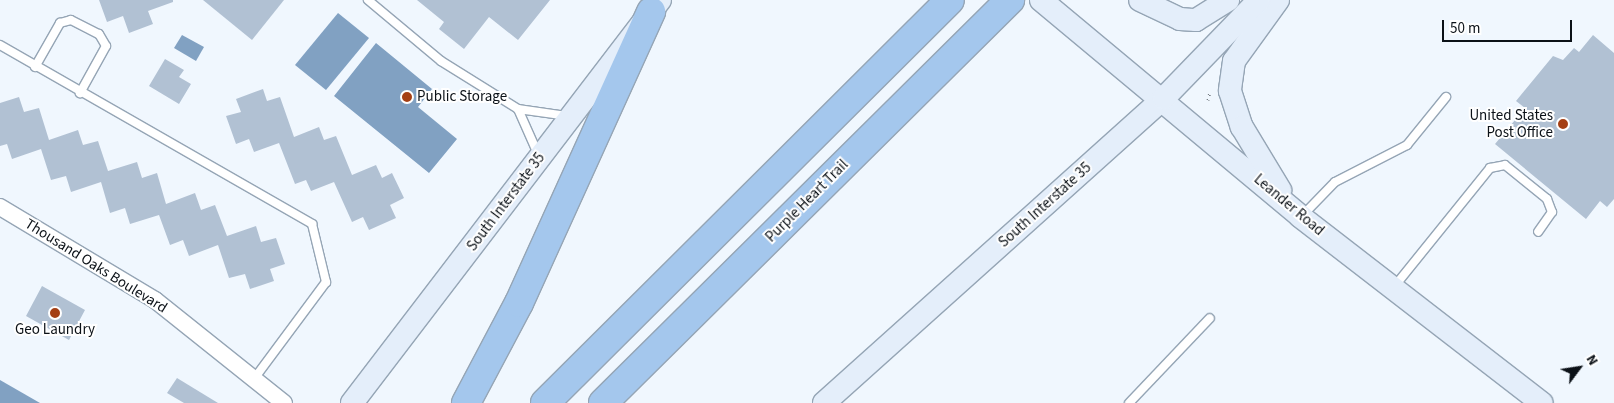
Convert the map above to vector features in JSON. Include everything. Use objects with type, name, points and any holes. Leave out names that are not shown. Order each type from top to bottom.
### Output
[{"type":"highway","points":[[805,142],[924,0]]},
{"type":"highway","points":[[545,403],[805,142],[950,0]]},
{"type":"highway","name":"Purple Heart Trail","points":[[603,403],[1010,0]]},
{"type":"highway","points":[[466,403],[519,303],[656,6]]},
{"type":"highway","points":[[627,403],[742,266]]},
{"type":"main road","name":"Leander Road","points":[[1042,0],[1079,32],[1164,98],[1296,213],[1542,403]]},
{"type":"main road","points":[[1143,2],[1180,19],[1196,20],[1228,0]]},
{"type":"main road","name":"South Interstate 35","points":[[824,403],[1164,98],[1259,0]]},
{"type":"main road","points":[[1278,0],[1234,61],[1230,91],[1242,127],[1296,213]]},
{"type":"main road","name":"South Interstate 35","points":[[352,403],[656,6]]},
{"type":"street","name":"Thousand Oaks Boulevard","points":[[0,207],[155,300],[284,403]]},
{"type":"lane","points":[[368,0],[441,61],[518,109],[572,116]]},
{"type":"lane","points":[[35,67],[60,24],[71,20],[99,34],[106,46],[80,93]]},
{"type":"lane","points":[[0,45],[80,93],[312,224],[326,282],[254,379]]},
{"type":"lane","points":[[1296,213],[1335,182],[1408,145],[1446,97]]},
{"type":"lane","points":[[518,109],[540,158]]},
{"type":"lane","points":[[1393,288],[1490,168],[1505,165],[1547,199],[1552,212],[1538,232]]},
{"type":"lane","points":[[1129,403],[1210,318]]},
{"type":"water","points":[[338,13],[369,38],[326,90],[295,65]]},
{"type":"water","points":[[182,35],[204,47],[196,61],[174,48]]},
{"type":"water","points":[[376,43],[432,89],[418,107],[457,139],[429,173],[334,96]]},
{"type":"water","points":[[0,380],[40,403],[0,403]]},
{"type":"building","points":[[99,0],[173,0],[173,2],[148,11],[153,24],[129,33],[123,16],[107,22]]},
{"type":"building","points":[[203,0],[284,0],[252,40]]},
{"type":"building","points":[[417,0],[550,0],[518,40],[489,17],[464,49],[439,29],[444,22]]},
{"type":"building","name":"United States Post Office","points":[[1593,35],[1614,53],[1614,199],[1607,207],[1600,201],[1586,219],[1495,144],[1525,108],[1516,101],[1553,56],[1563,60],[1574,48],[1579,52]]},
{"type":"building","points":[[165,59],[184,70],[179,77],[191,84],[179,104],[149,86]]},
{"type":"building","points":[[263,89],[267,101],[280,97],[294,137],[319,127],[324,140],[336,136],[352,175],[376,165],[382,178],[392,173],[404,198],[390,205],[396,218],[369,230],[363,217],[352,222],[334,182],[311,191],[306,180],[295,184],[279,143],[254,152],[249,139],[236,144],[226,116],[241,112],[236,99]]},
{"type":"building","points":[[19,97],[24,112],[39,108],[49,140],[78,130],[83,145],[98,141],[108,171],[137,162],[142,178],[157,173],[166,204],[195,193],[201,210],[215,205],[227,236],[256,226],[261,242],[276,238],[285,264],[270,269],[274,281],[250,289],[245,274],[229,278],[218,245],[189,256],[183,240],[170,245],[159,215],[130,224],[125,208],[110,213],[101,182],[71,192],[66,176],[51,180],[41,149],[12,159],[7,144],[0,146],[0,103]]},
{"type":"building","name":"Geo Laundry","points":[[42,286],[85,310],[69,340],[26,316]]},
{"type":"building","points":[[177,378],[218,403],[184,403],[167,393]]},
{"type":"place","name":"Public Storage","points":[[407,97]]},
{"type":"place","name":"United States Post Office","points":[[1563,124]]},
{"type":"place","name":"Geo Laundry","points":[[55,313]]}]
